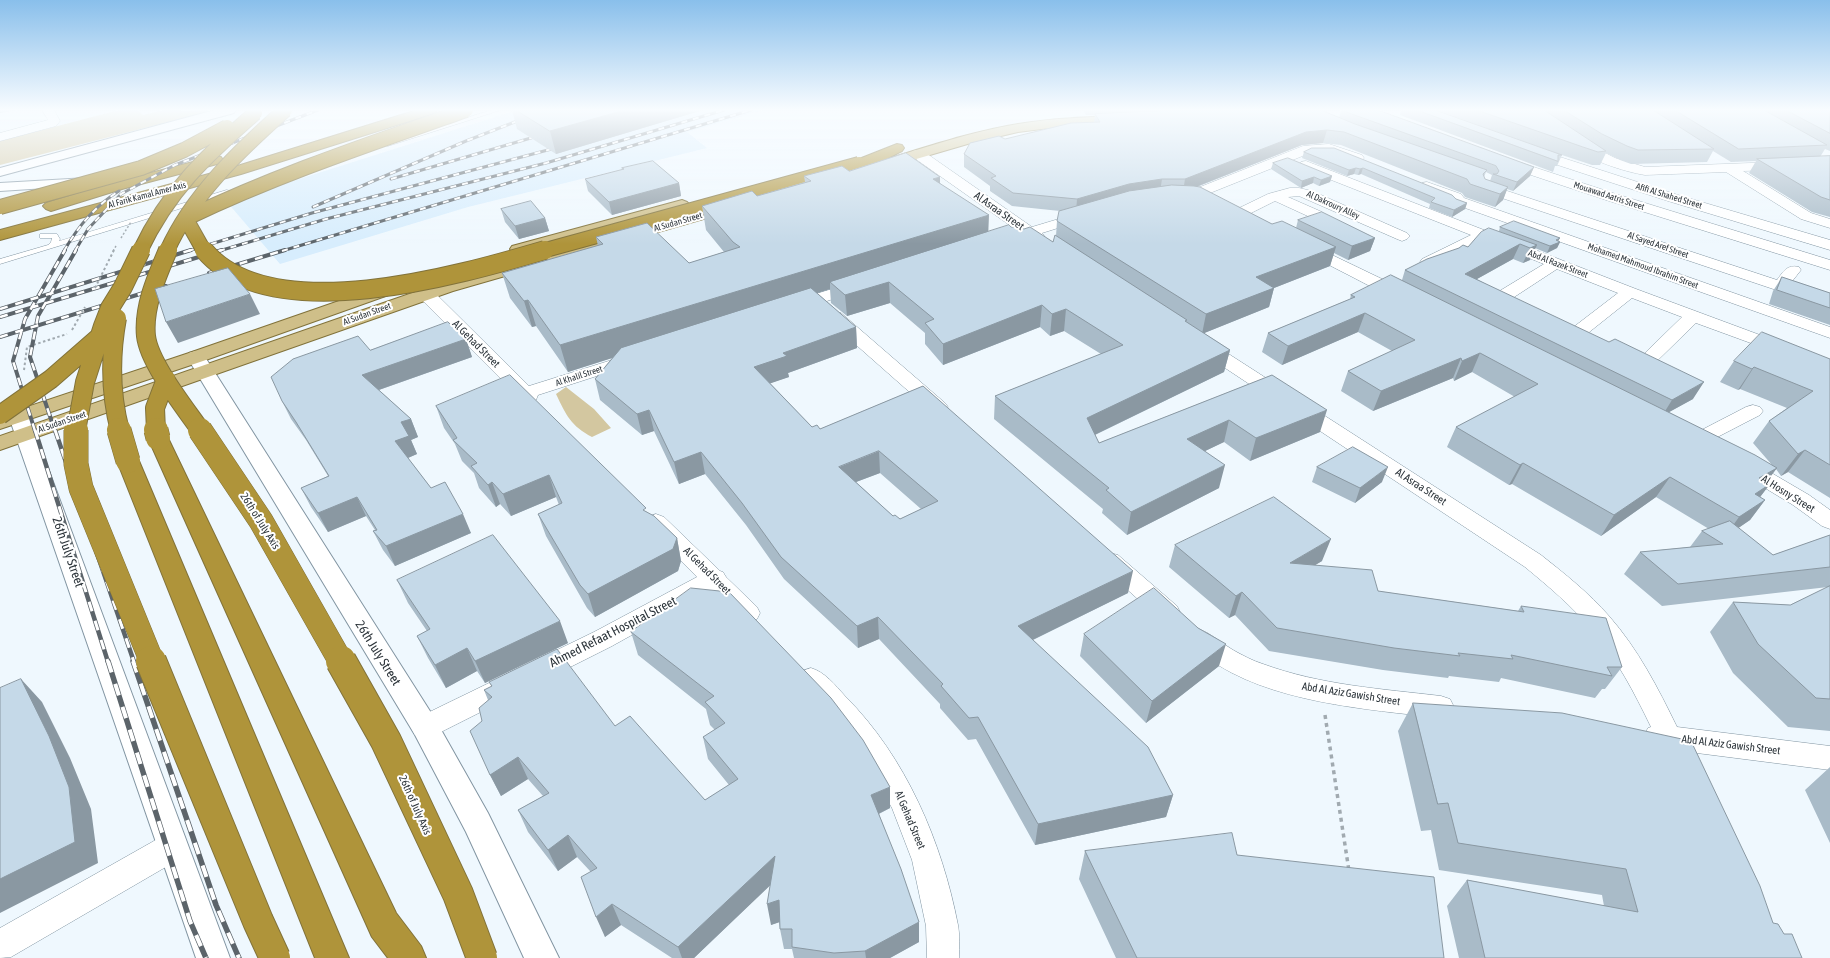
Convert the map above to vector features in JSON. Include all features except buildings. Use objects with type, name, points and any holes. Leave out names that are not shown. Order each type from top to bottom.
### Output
[{"type":"highway","points":[[0,207],[141,168],[173,155]]},
{"type":"highway","points":[[209,155],[168,202],[143,242],[122,288],[108,312],[78,406],[75,434],[79,481],[92,516],[258,921],[275,958]]},
{"type":"highway","name":"26th of July Axis","points":[[237,155],[179,215],[167,254],[155,284],[146,326],[147,340],[156,362],[166,379],[261,521],[386,741],[458,894],[482,958]]},
{"type":"highway","name":"Al Farik Kamal Amer Axis","points":[[0,221],[117,186],[237,155]]},
{"type":"highway","name":"Al Farik Kamal Amer Axis","points":[[0,235],[236,171],[288,155]]},
{"type":"highway","points":[[340,155],[231,197],[179,215],[206,256],[232,275],[247,281],[278,288],[309,291],[349,291],[390,287],[463,272],[859,164],[883,155]]},
{"type":"highway","points":[[0,247],[46,242]]},
{"type":"highway","points":[[122,288],[123,300],[114,333],[110,375],[116,424],[128,461],[332,958]]},
{"type":"highway","points":[[11,422],[51,379],[99,338]]},
{"type":"highway","points":[[166,379],[154,407],[153,416],[158,438],[384,925],[409,958]]},
{"type":"main road","points":[[0,172],[64,155]]},
{"type":"main road","name":"Al Sudan Street","points":[[200,365],[438,271],[872,155]]},
{"type":"main road","name":"Al Sudan Street","points":[[0,443],[11,422],[200,365],[426,294],[916,155]]},
{"type":"main road","points":[[0,187],[92,182]]},
{"type":"main road","name":"26th July Street","points":[[200,365],[425,727],[478,823],[500,873],[542,958]]},
{"type":"main road","name":"26th July Street","points":[[11,422],[213,958]]},
{"type":"street","name":"Al Asraa Street","points":[[919,155],[1056,249]]},
{"type":"street","points":[[1261,224],[1218,204],[1179,198],[1295,155]]},
{"type":"street","points":[[1349,155],[1369,163]]},
{"type":"street","name":"Afifi Al Shahed Street","points":[[1541,155],[1830,245]]},
{"type":"street","points":[[1597,155],[1606,161],[1630,169],[1658,171],[1830,164]]},
{"type":"street","name":"Mouawad Aatris Street","points":[[1491,156],[1576,185],[1830,265]]},
{"type":"street","points":[[1709,156],[1806,216],[1830,224]]},
{"type":"street","name":"Abd Al Razek Street","points":[[1287,158],[1693,316],[1749,344],[1830,367]]},
{"type":"street","name":"Mohamed Mahmoud Ibrahim Street","points":[[1412,180],[1458,199],[1466,204],[1830,333]]},
{"type":"street","name":"Al Sayed Aref Street","points":[[1484,181],[1540,206],[1603,227],[1668,242],[1725,261],[1780,286],[1830,303]]},
{"type":"street","points":[[1540,206],[1576,185]]},
{"type":"street","name":"Al Dakroury Alley","points":[[1240,213],[1291,191],[1302,192],[1402,236]]},
{"type":"street","points":[[1277,196],[1317,215]]},
{"type":"street","points":[[994,243],[1097,212]]},
{"type":"street","points":[[1603,227],[1615,217]]},
{"type":"street","points":[[1420,266],[1483,235]]},
{"type":"street","points":[[1296,242],[1415,302]]},
{"type":"street","points":[[1499,299],[1556,263]]},
{"type":"street","points":[[1780,286],[1793,270]]},
{"type":"street","points":[[779,312],[876,281]]},
{"type":"street","points":[[1577,333],[1630,292]]},
{"type":"street","name":"Al Gehad Street","points":[[426,294],[542,410]]},
{"type":"street","points":[[816,300],[953,422]]},
{"type":"street","points":[[1651,357],[1693,316]]},
{"type":"street","name":"Al Asraa Street","points":[[1190,337],[1533,561],[1573,594],[1609,632],[1638,674],[1689,780]]},
{"type":"street","name":"Al Khalil Street","points":[[525,393],[645,355]]},
{"type":"street","name":"Al Hosny Street","points":[[1753,411],[1688,438],[1722,455],[1801,500],[1830,521]]},
{"type":"street","name":"Al Gehad Street","points":[[642,508],[715,578],[763,628]]},
{"type":"street","name":"Abd Al Aziz Gawish Street","points":[[1096,549],[1202,642],[1257,673],[1282,682],[1321,691],[1464,710]]},
{"type":"street","name":"Ahmed Refaat Hospital Street","points":[[425,727],[603,639],[715,578]]},
{"type":"street","name":"Al Gehad Street","points":[[795,661],[843,711],[876,753],[904,803],[927,860],[942,926],[943,958]]},
{"type":"street","name":"Abd Al Aziz Gawish Street","points":[[1637,733],[1830,758]]},
{"type":"street","points":[[0,946],[172,847]]},
{"type":"lane","points":[[0,262],[46,242],[179,215],[362,155]]},
{"type":"path","points":[[93,290],[125,226]]},
{"type":"path","points":[[27,347],[69,334],[87,303]]},
{"type":"path","points":[[1321,691],[1350,880]]},
{"type":"shaded area","points":[[0,155],[40,155],[0,165]]},
{"type":"shaded area","points":[[376,155],[680,155],[468,207],[280,264],[227,202]]},
{"type":"shaded area","points":[[566,387],[594,409],[611,428],[592,437],[579,429],[566,414],[556,394]]},
{"type":"railway","points":[[75,251],[88,229],[121,194],[175,165],[202,155]]},
{"type":"railway","points":[[313,207],[434,155]]},
{"type":"railway","points":[[391,179],[474,155]]},
{"type":"railway","points":[[188,251],[312,213],[530,155]]},
{"type":"railway","points":[[219,251],[326,219],[574,155]]},
{"type":"railway","points":[[282,251],[602,155]]},
{"type":"railway","points":[[64,251],[75,234],[95,210],[119,191]]},
{"type":"railway","points":[[38,297],[65,250]]},
{"type":"railway","points":[[51,293],[76,250]]},
{"type":"railway","points":[[51,293],[191,250]]},
{"type":"railway","points":[[45,303],[222,250]]},
{"type":"railway","points":[[209,273],[285,250]]},
{"type":"railway","points":[[36,326],[166,286]]},
{"type":"railway","points":[[38,297],[51,293]]},
{"type":"railway","points":[[45,303],[51,293]]},
{"type":"railway","points":[[0,309],[38,297]]},
{"type":"railway","points":[[32,307],[38,297]]},
{"type":"railway","points":[[32,307],[45,303]]},
{"type":"railway","points":[[36,326],[38,316],[45,303]]},
{"type":"railway","points":[[0,317],[32,307]]},
{"type":"railway","points":[[22,330],[25,319],[32,307]]},
{"type":"railway","points":[[22,330],[36,326]]},
{"type":"railway","points":[[36,326],[30,357],[55,431]]},
{"type":"railway","points":[[0,337],[22,330]]},
{"type":"railway","points":[[22,330],[13,361],[35,431]]},
{"type":"railway","points":[[35,430],[108,662]]},
{"type":"railway","points":[[55,430],[134,662]]},
{"type":"railway","points":[[108,661],[190,921],[206,958]]},
{"type":"railway","points":[[133,661],[216,905],[239,958]]}]
